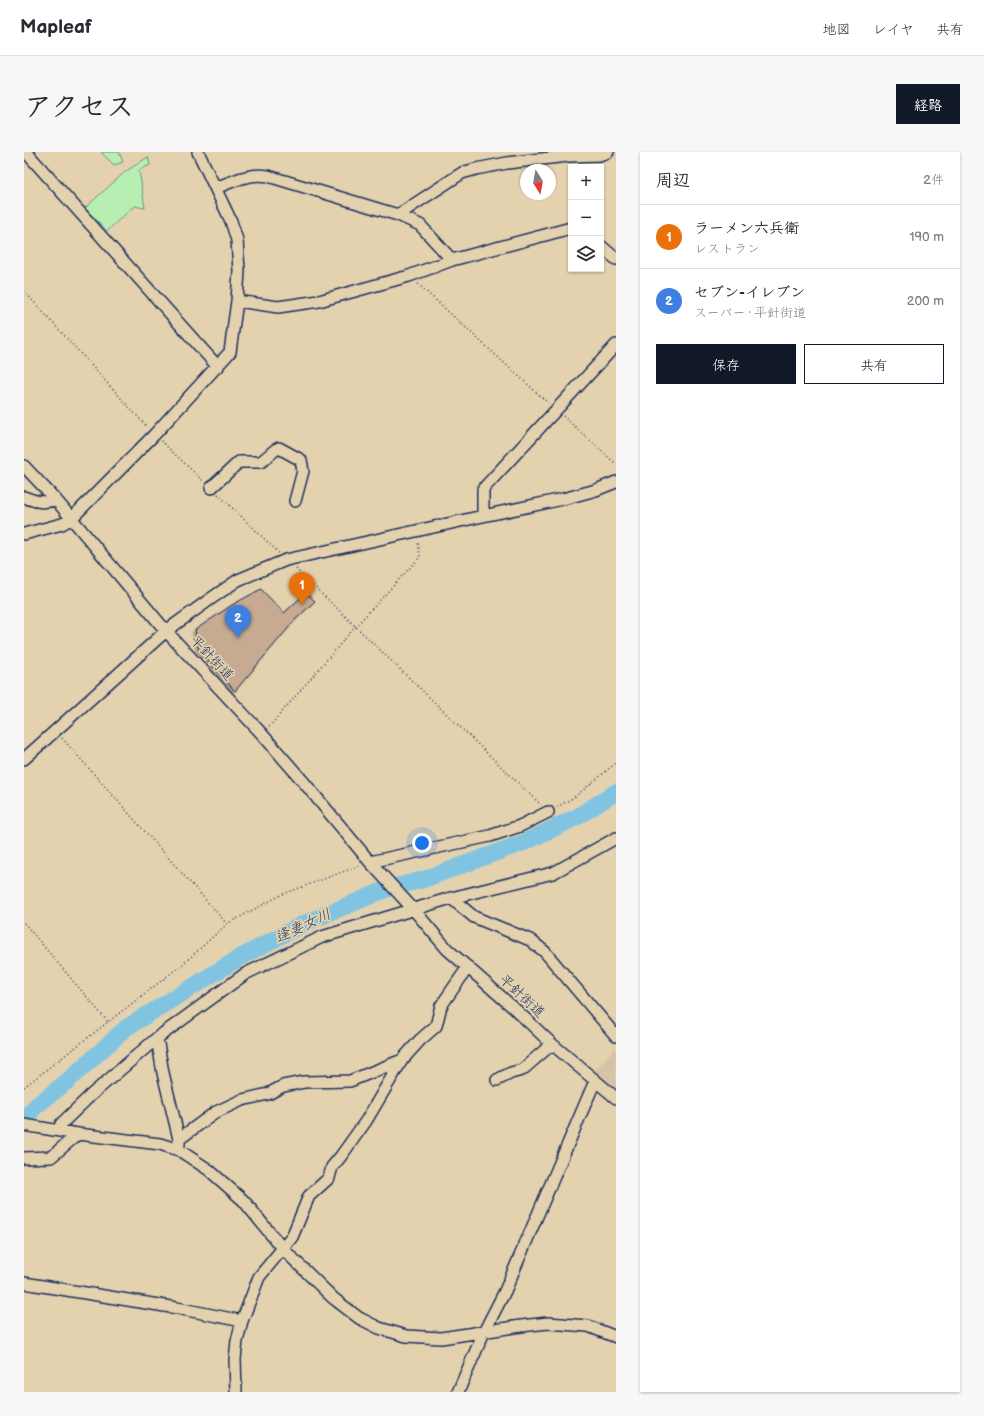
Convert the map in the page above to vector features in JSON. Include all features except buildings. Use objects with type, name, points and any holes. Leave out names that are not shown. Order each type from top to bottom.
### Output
[{"type":"street","points":[[26,152],[218,367]]},
{"type":"street","points":[[24,534],[62,524],[70,518],[154,435],[218,367],[232,348],[238,302],[240,271],[237,240],[231,221],[198,152]]},
{"type":"street","points":[[398,214],[462,173],[476,168],[568,156],[599,155],[608,152]]},
{"type":"street","points":[[216,188],[248,176],[259,174],[398,214],[420,225],[452,260]]},
{"type":"street","points":[[238,302],[278,307],[319,301],[409,276],[452,260],[568,229]]},
{"type":"street","points":[[604,249],[616,259]]},
{"type":"street","points":[[483,516],[483,489],[557,411],[616,345]]},
{"type":"street","points":[[211,488],[239,462],[261,462],[279,448],[301,460],[302,471],[295,501]]},
{"type":"street","name":"平針街道","points":[[24,466],[56,500],[166,631],[262,734],[370,862],[447,949],[552,1044],[616,1098]]},
{"type":"street","points":[[24,759],[166,631],[238,580],[286,560],[563,499],[596,490],[616,482]]},
{"type":"street","points":[[24,497],[37,502],[56,500]]},
{"type":"street","points":[[370,862],[490,836],[520,826],[548,812]]},
{"type":"street","points":[[60,1130],[62,1124],[91,1095],[157,1038],[245,974],[322,937],[452,898],[553,873],[616,838]]},
{"type":"street","points":[[452,898],[474,917],[530,940],[545,952],[616,1036]]},
{"type":"street","points":[[236,1392],[236,1347],[242,1321],[259,1277],[292,1237],[309,1196],[329,1178],[332,1167],[366,1121],[402,1060],[420,1040],[436,1026],[441,1006],[468,967]]},
{"type":"street","points":[[157,1038],[179,1144],[244,1201],[282,1248],[333,1298],[359,1318],[379,1328],[406,1336],[442,1338],[548,1323],[588,1326],[616,1337]]},
{"type":"street","points":[[497,1080],[511,1073],[522,1070],[552,1044]]},
{"type":"street","points":[[24,1125],[78,1134],[160,1144],[179,1144],[216,1112],[242,1100],[268,1094],[283,1086],[304,1082],[350,1080],[402,1060]]},
{"type":"street","points":[[458,1392],[484,1332],[505,1291],[595,1081]]},
{"type":"street","points":[[24,1158],[52,1157],[78,1134]]},
{"type":"street","points":[[24,1283],[177,1308],[242,1321]]},
{"type":"path","points":[[409,276],[616,464]]},
{"type":"path","points":[[24,291],[154,435],[548,812],[576,796],[616,763]]},
{"type":"path","points":[[262,734],[420,557],[416,531]]},
{"type":"path","points":[[56,731],[226,924]]},
{"type":"path","points":[[24,1087],[183,964],[226,924],[283,894],[370,862]]},
{"type":"path","points":[[24,924],[108,1022]]},
{"type":"shaded area","points":[[616,1047],[616,1095],[591,1075]]},
{"type":"green space","points":[[101,152],[119,152],[123,162],[114,165]]},
{"type":"green space","points":[[148,157],[150,165],[139,170],[145,208],[134,206],[107,231],[85,208],[125,172]]},
{"type":"waterway","name":"逢妻女川","points":[[24,1119],[36,1106],[70,1079],[126,1028],[239,958],[303,924],[387,889],[425,879],[525,842],[577,817],[616,792]]},
{"type":"place","name":"ラーメン六兵衛","points":[[302,605]]},
{"type":"place","name":"セブン-イレブン","points":[[238,638]]}]
